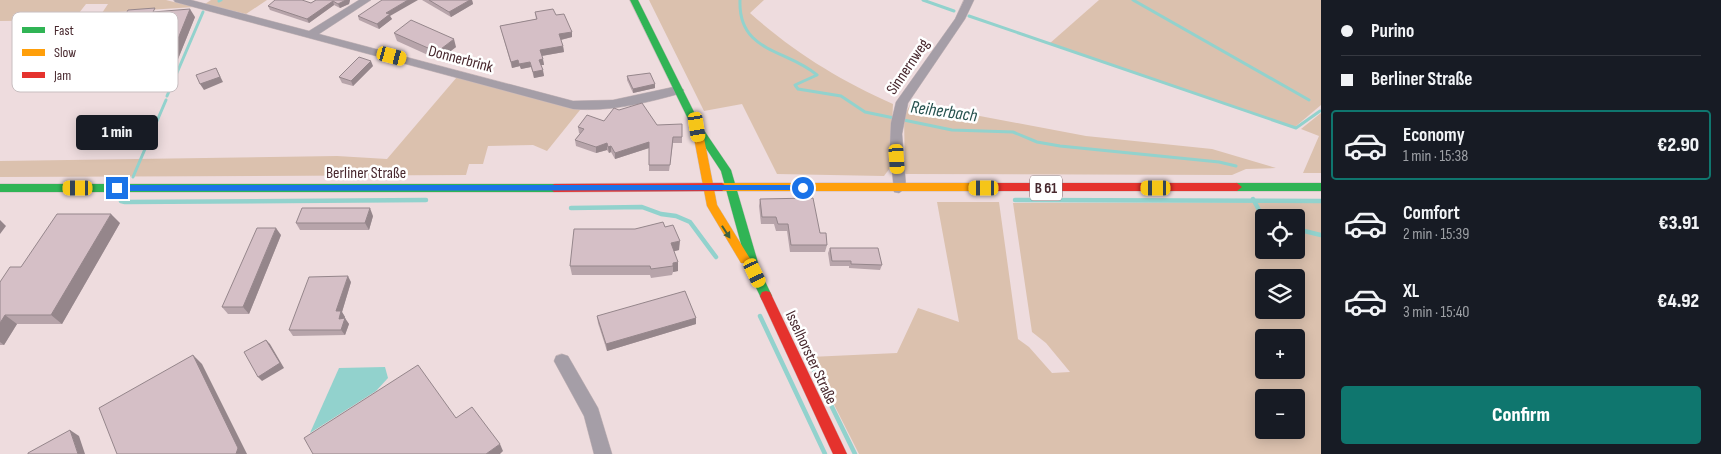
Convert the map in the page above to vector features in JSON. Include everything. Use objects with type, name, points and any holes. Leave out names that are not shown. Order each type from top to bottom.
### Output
[{"type":"main road","name":"Isselhorster Straße","points":[[634,0],[697,127],[726,170],[755,273],[840,454]]},
{"type":"main road","name":"Isselhorster Straße","points":[[697,127],[712,206],[723,228],[755,273]]},
{"type":"main road","name":"B 61","points":[[731,187],[1321,187]]},
{"type":"main road","name":"Berliner Straße","points":[[0,188],[731,187]]},
{"type":"street","name":"Donnerbrink","points":[[179,0],[573,105],[608,106],[678,90]]},
{"type":"street","points":[[311,34],[366,0]]},
{"type":"street","name":"Sinnernweg","points":[[899,188],[896,147],[898,120],[902,102],[960,19],[969,0]]},
{"type":"street","points":[[562,361],[592,414],[603,454]]},
{"type":"shaded area","points":[[0,0],[166,0],[194,7],[103,12],[108,4],[86,4],[80,12],[12,12],[12,21],[0,21]]},
{"type":"shaded area","points":[[211,0],[267,0],[246,14],[205,4]]},
{"type":"shaded area","points":[[649,0],[764,0],[750,13],[784,41],[835,75],[893,104],[890,168],[884,176],[777,174],[742,104],[704,111]]},
{"type":"shaded area","points":[[1099,0],[1321,0],[1321,105],[1295,127],[1049,44]]},
{"type":"shaded area","points":[[457,77],[580,110],[547,151],[533,145],[488,146],[483,164],[469,164],[466,175],[0,177],[0,161],[337,156],[387,159]]},
{"type":"shaded area","points":[[911,103],[1086,136],[1212,149],[1276,168],[1246,169],[1232,175],[905,174],[904,116]]},
{"type":"shaded area","points":[[1321,113],[1321,173],[1303,173],[1319,136],[1301,129]]},
{"type":"shaded area","points":[[937,202],[999,202],[1018,339],[1029,347],[1052,373],[1070,372],[1046,343],[1032,332],[1013,203],[1321,202],[1321,454],[859,454],[810,357],[897,353],[918,308],[959,322]]},
{"type":"water","points":[[385,367],[388,378],[376,391],[310,433],[339,368]]},
{"type":"building","points":[[275,0],[302,0],[311,3],[316,0],[346,0],[338,4],[333,1],[307,19],[268,6]]},
{"type":"building","points":[[382,0],[408,0],[386,13],[390,14],[377,24],[358,16]]},
{"type":"building","points":[[429,0],[470,0],[449,12]]},
{"type":"building","points":[[155,8],[153,12],[127,12],[128,10]]},
{"type":"building","points":[[190,9],[178,39],[178,12],[153,12]]},
{"type":"building","points":[[553,9],[556,15],[564,14],[572,32],[559,34],[563,46],[540,50],[543,59],[539,60],[543,70],[533,72],[530,62],[519,64],[518,60],[511,62],[500,26],[537,19],[535,12]]},
{"type":"building","points":[[411,20],[454,39],[437,52],[394,33]]},
{"type":"building","points":[[359,57],[371,61],[351,81],[339,77]]},
{"type":"building","points":[[216,68],[220,77],[200,84],[196,75]]},
{"type":"building","points":[[650,73],[655,84],[633,89],[627,76]]},
{"type":"building","points":[[642,103],[657,125],[682,124],[682,137],[673,137],[670,165],[649,165],[649,142],[615,153],[611,146],[608,147],[607,143],[596,147],[575,140],[584,129],[578,127],[587,115],[604,121],[614,108],[619,110]]},
{"type":"building","points":[[813,198],[820,233],[826,233],[827,245],[791,245],[788,224],[778,224],[776,217],[762,217],[760,199]]},
{"type":"building","points":[[302,208],[370,208],[365,223],[296,223]]},
{"type":"building","points":[[57,214],[111,214],[51,315],[5,315],[0,323],[0,282],[10,267],[21,267]]},
{"type":"building","points":[[663,222],[665,227],[673,225],[680,241],[671,243],[678,262],[673,263],[673,266],[651,269],[650,266],[570,266],[574,229],[635,229]]},
{"type":"building","points":[[257,228],[276,228],[243,307],[222,307]]},
{"type":"building","points":[[830,248],[878,248],[882,265],[851,264],[851,261],[832,261]]},
{"type":"building","points":[[348,276],[336,311],[341,311],[339,319],[345,318],[341,330],[289,330],[309,277]]},
{"type":"building","points":[[685,291],[696,318],[606,344],[597,316]]},
{"type":"building","points":[[266,340],[280,363],[258,377],[244,352]]},
{"type":"building","points":[[193,355],[238,448],[236,454],[117,454],[99,408]]},
{"type":"building","points":[[418,365],[456,418],[472,407],[500,444],[486,454],[313,454],[304,438]]},
{"type":"building","points":[[70,430],[78,454],[28,454],[28,453]]},
{"type":"waterway","name":"Reiherbach","points":[[740,0],[742,17],[747,30],[756,40],[766,48],[805,66],[817,75],[795,85],[798,89],[841,96],[865,112],[952,130],[1013,132],[1037,142],[1060,146],[1219,162],[1236,166]]},
{"type":"waterway","points":[[923,0],[954,11]]},
{"type":"waterway","points":[[1133,0],[1309,100]]},
{"type":"waterway","points":[[178,70],[203,12]]},
{"type":"waterway","points":[[969,16],[1296,128],[1320,111]]},
{"type":"waterway","points":[[167,96],[169,92]]},
{"type":"waterway","points":[[133,177],[166,100]]},
{"type":"waterway","points":[[122,198],[121,201],[125,202],[426,200]]},
{"type":"waterway","points":[[1015,200],[1254,201]]},
{"type":"waterway","points":[[1254,201],[1321,201]]},
{"type":"waterway","name":"Reiherbach","points":[[1254,201],[1258,209]]},
{"type":"waterway","points":[[571,208],[642,207],[661,214],[676,216],[690,222],[716,257]]},
{"type":"waterway","name":"Reiherbach","points":[[1305,231],[1321,235]]},
{"type":"waterway","points":[[760,316],[825,454]]},
{"type":"waterway","points":[[809,360],[855,454]]},
{"type":"traffic: fast","points":[[634,0],[697,127],[726,170],[755,273],[766,296]]},
{"type":"traffic: fast","points":[[1237,187],[1321,187]]},
{"type":"traffic: fast","points":[[0,188],[554,188]]},
{"type":"traffic: slow","points":[[699,138],[712,206],[745,260]]},
{"type":"traffic: slow","points":[[722,187],[991,187]]},
{"type":"traffic: jam","points":[[554,188],[722,187]]},
{"type":"traffic: jam","points":[[991,187],[1237,187]]},
{"type":"traffic: jam","points":[[766,296],[840,454]]},
{"type":"route","points":[[117,188],[803,188]]}]
